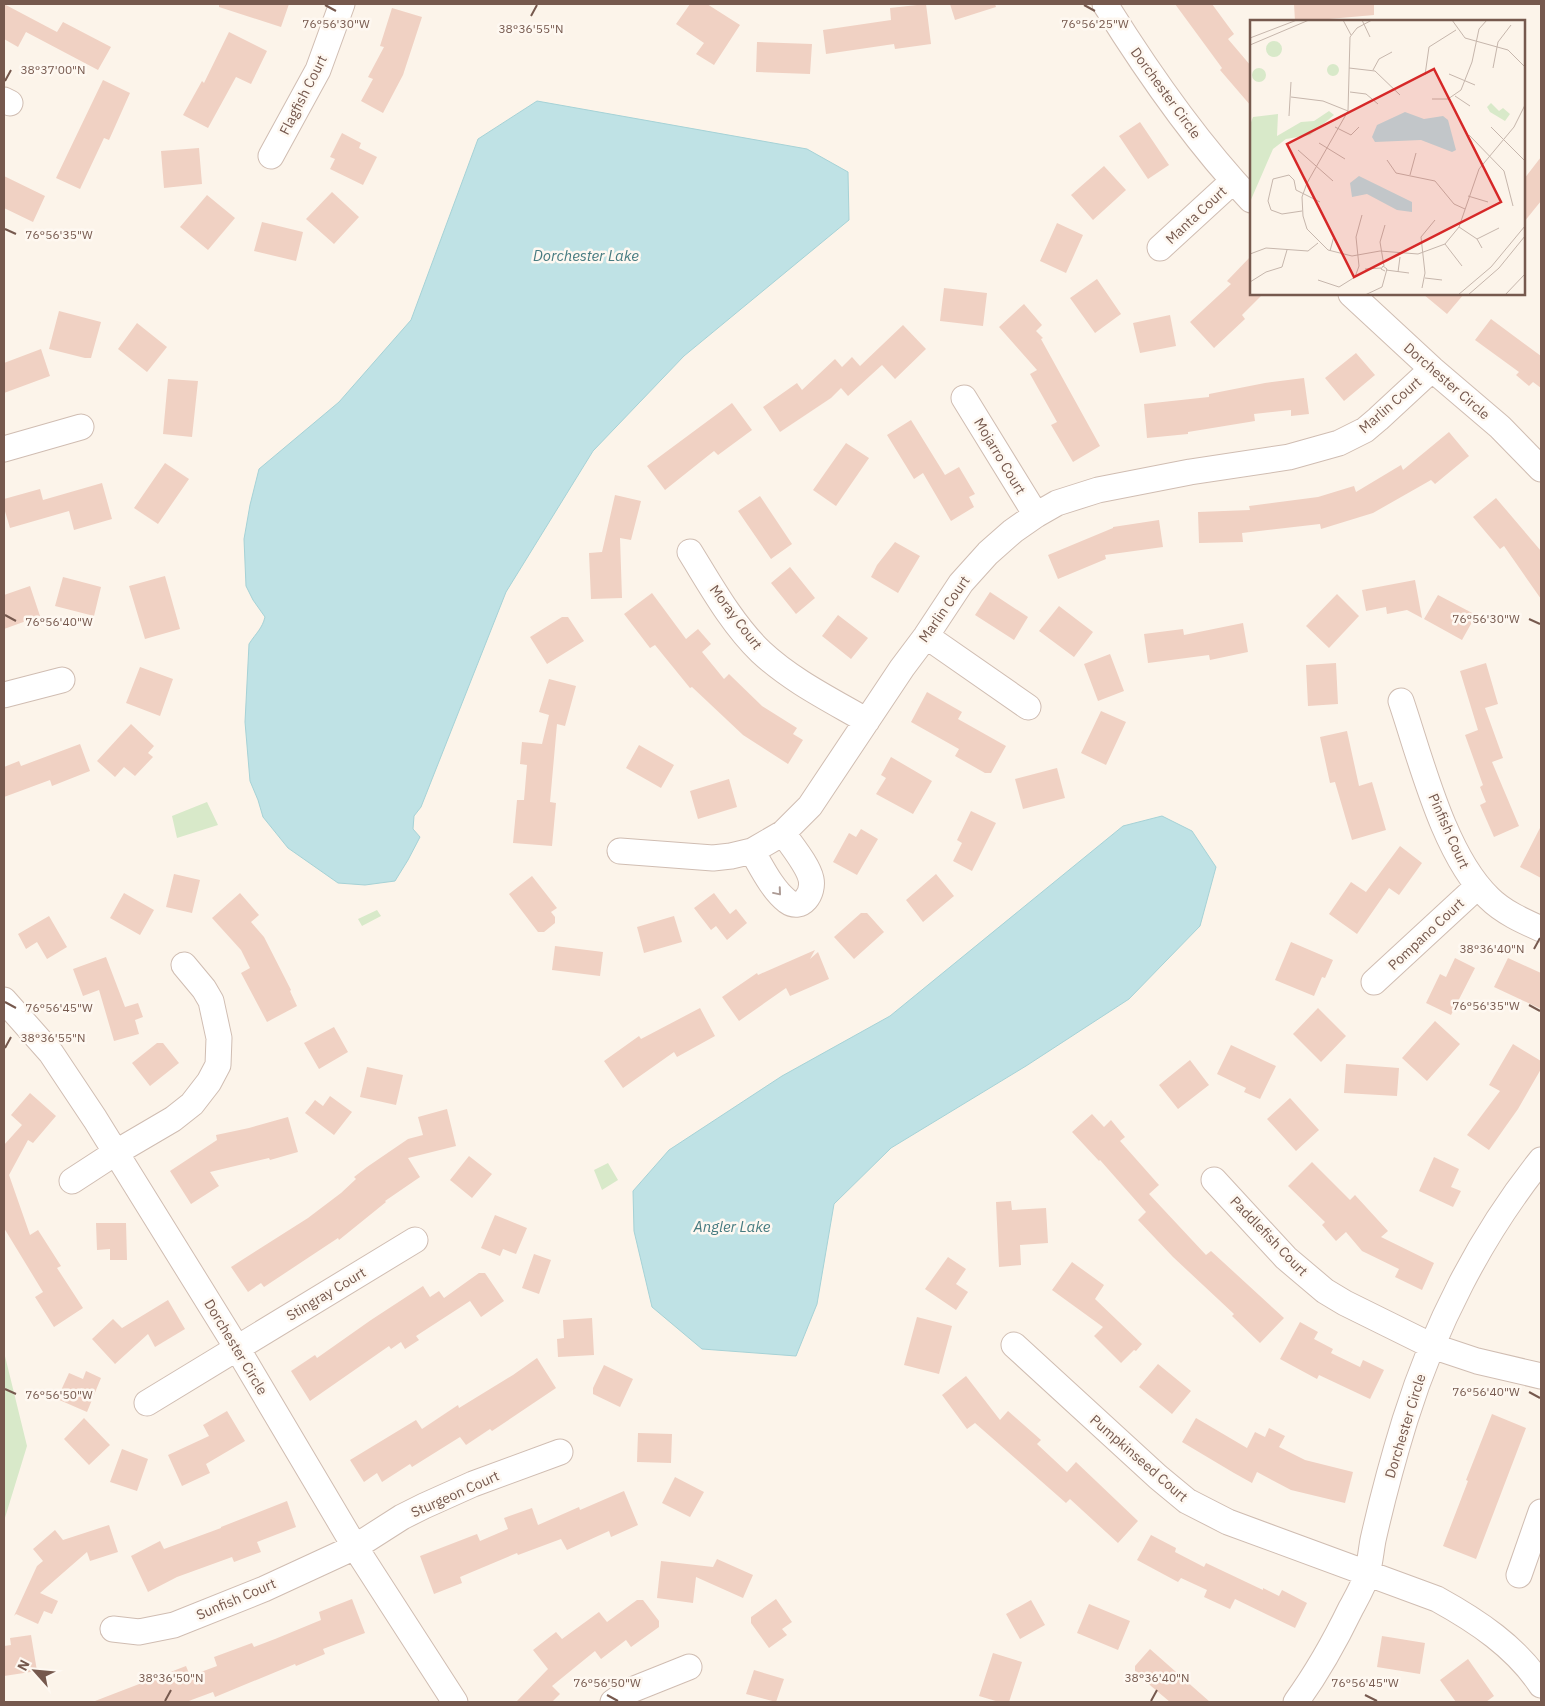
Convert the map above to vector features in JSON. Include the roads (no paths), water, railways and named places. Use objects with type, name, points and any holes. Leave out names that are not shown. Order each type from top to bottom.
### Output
[{"type":"street","name":"Flagfish Court","points":[[271,156],[318,70],[342,4]]},
{"type":"street","name":"Dorchester Circle","points":[[1105,4],[1157,85],[1233,181],[1250,199]]},
{"type":"street","name":"Manta Court","points":[[1160,248],[1233,181]]},
{"type":"street","name":"Dorchester Circle","points":[[1352,295],[1500,427],[1541,469]]},
{"type":"street","name":"Marlin Court","points":[[620,851],[712,858],[731,856],[752,851],[783,833],[810,806],[961,583],[988,553],[1013,531],[1036,515],[1057,503],[1098,490],[1190,472],[1289,457],[1339,443],[1365,430],[1432,368]]},
{"type":"street","name":"Mojarro Court","points":[[964,398],[1036,515]]},
{"type":"street","points":[[4,449],[81,427]]},
{"type":"street","name":"Moray Court","points":[[690,552],[722,602],[760,650],[775,664],[802,683],[867,721]]},
{"type":"street","points":[[926,636],[1028,706]]},
{"type":"street","points":[[4,695],[62,680]]},
{"type":"street","name":"Pinfish Court","points":[[1401,701],[1442,822],[1467,873],[1491,900],[1513,915],[1541,929]]},
{"type":"street","points":[[752,851],[778,893],[790,903],[800,904],[810,895],[812,879],[783,833]]},
{"type":"street","name":"Pompano Court","points":[[1374,982],[1478,886]]},
{"type":"street","points":[[72,1181],[115,1152],[173,1119],[192,1104],[209,1082],[218,1065],[220,1052],[219,1038],[211,1001],[204,988],[184,965]]},
{"type":"street","name":"Dorchester Circle","points":[[4,1000],[51,1053],[96,1119],[237,1348],[355,1547],[455,1702]]},
{"type":"street","name":"Dorchester Circle","points":[[1296,1702],[1341,1628],[1367,1575],[1391,1467],[1414,1391],[1432,1346],[1463,1282],[1493,1228],[1520,1186],[1541,1160]]},
{"type":"street","name":"Paddlefish Court","points":[[1214,1180],[1286,1258],[1325,1291],[1345,1303],[1432,1346],[1477,1361],[1541,1376]]},
{"type":"street","name":"Stingray Court","points":[[147,1403],[415,1240]]},
{"type":"street","name":"Pumpkinseed Court","points":[[1014,1345],[1158,1477],[1187,1501],[1228,1522],[1367,1575],[1437,1599],[1462,1612],[1510,1648],[1541,1686]]},
{"type":"street","name":"Sturgeon Court","points":[[355,1547],[402,1517],[424,1506],[473,1484],[560,1452]]},
{"type":"street","points":[[1519,1575],[1541,1512]]},
{"type":"street","name":"Sunfish Court","points":[[113,1628],[139,1632],[174,1625],[264,1588],[355,1547]]},
{"type":"street","points":[[613,1702],[629,1691],[689,1667]]},
{"type":"water","name":"Dorchester Lake","points":[[537,101],[807,149],[848,172],[849,220],[684,356],[593,451],[506,592],[421,807],[414,816],[413,829],[420,837],[408,860],[395,881],[365,885],[338,883],[288,848],[263,817],[250,781],[245,722],[249,644],[265,617],[246,586],[244,539],[259,469],[339,402],[411,320],[478,139]]},
{"type":"water","name":"Angler Lake","points":[[1162,816],[1192,831],[1216,867],[1200,926],[1129,999],[1026,1066],[891,1148],[834,1204],[817,1304],[796,1356],[702,1349],[652,1307],[634,1231],[633,1191],[669,1150],[782,1076],[890,1016],[1123,826]]}]
